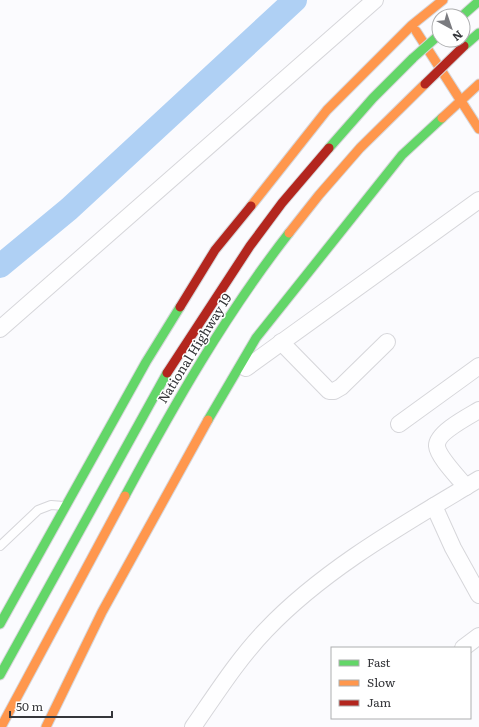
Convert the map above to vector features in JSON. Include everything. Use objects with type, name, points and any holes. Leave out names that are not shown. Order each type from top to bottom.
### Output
[{"type":"main road","points":[[0,624],[146,362],[215,250],[327,110],[412,25],[443,0]]},
{"type":"main road","points":[[471,8],[479,1]]},
{"type":"main road","points":[[412,25],[479,129]]},
{"type":"main road","name":"National Highway 19","points":[[1,727],[167,417],[257,274],[319,194],[360,148],[479,33]]},
{"type":"main road","points":[[0,675],[140,419],[183,345],[250,246],[282,203],[373,98],[431,42]]},
{"type":"main road","points":[[46,727],[102,612],[234,373],[256,338],[402,155],[479,84]]},
{"type":"street","points":[[0,330],[375,0]]},
{"type":"street","points":[[246,368],[479,200]]},
{"type":"street","points":[[281,342],[330,391],[334,391],[341,387],[387,342]]},
{"type":"street","points":[[399,424],[477,370]]},
{"type":"street","points":[[193,727],[224,682],[266,630],[313,588],[370,547],[472,483],[441,455],[437,446],[439,438],[448,430],[479,410]]},
{"type":"street","points":[[434,506],[453,548],[479,595]]},
{"type":"street","points":[[464,647],[479,636]]},
{"type":"lane","points":[[0,546],[38,510],[51,505],[65,506]]},
{"type":"waterway","points":[[0,266],[69,209],[295,0]]},
{"type":"traffic: fast","points":[[471,8],[479,1]]},
{"type":"traffic: fast","points":[[471,40],[479,33]]},
{"type":"traffic: fast","points":[[413,58],[431,42]]},
{"type":"traffic: fast","points":[[329,148],[373,98],[413,58]]},
{"type":"traffic: fast","points":[[208,420],[256,338],[402,155],[442,118]]},
{"type":"traffic: fast","points":[[125,496],[201,361],[243,296],[289,233]]},
{"type":"traffic: fast","points":[[0,624],[146,362],[180,307]]},
{"type":"traffic: fast","points":[[0,675],[167,373]]},
{"type":"traffic: slow","points":[[251,206],[327,110],[412,25],[443,0]]},
{"type":"traffic: slow","points":[[416,31],[479,129]]},
{"type":"traffic: slow","points":[[289,233],[319,195],[360,148],[425,84]]},
{"type":"traffic: slow","points":[[442,118],[479,84]]},
{"type":"traffic: slow","points":[[46,727],[102,612],[208,420]]},
{"type":"traffic: slow","points":[[1,727],[125,496]]},
{"type":"traffic: jam","points":[[425,84],[462,48]]},
{"type":"traffic: jam","points":[[167,373],[250,246],[282,203],[329,148]]},
{"type":"traffic: jam","points":[[180,307],[215,250],[251,206]]}]
